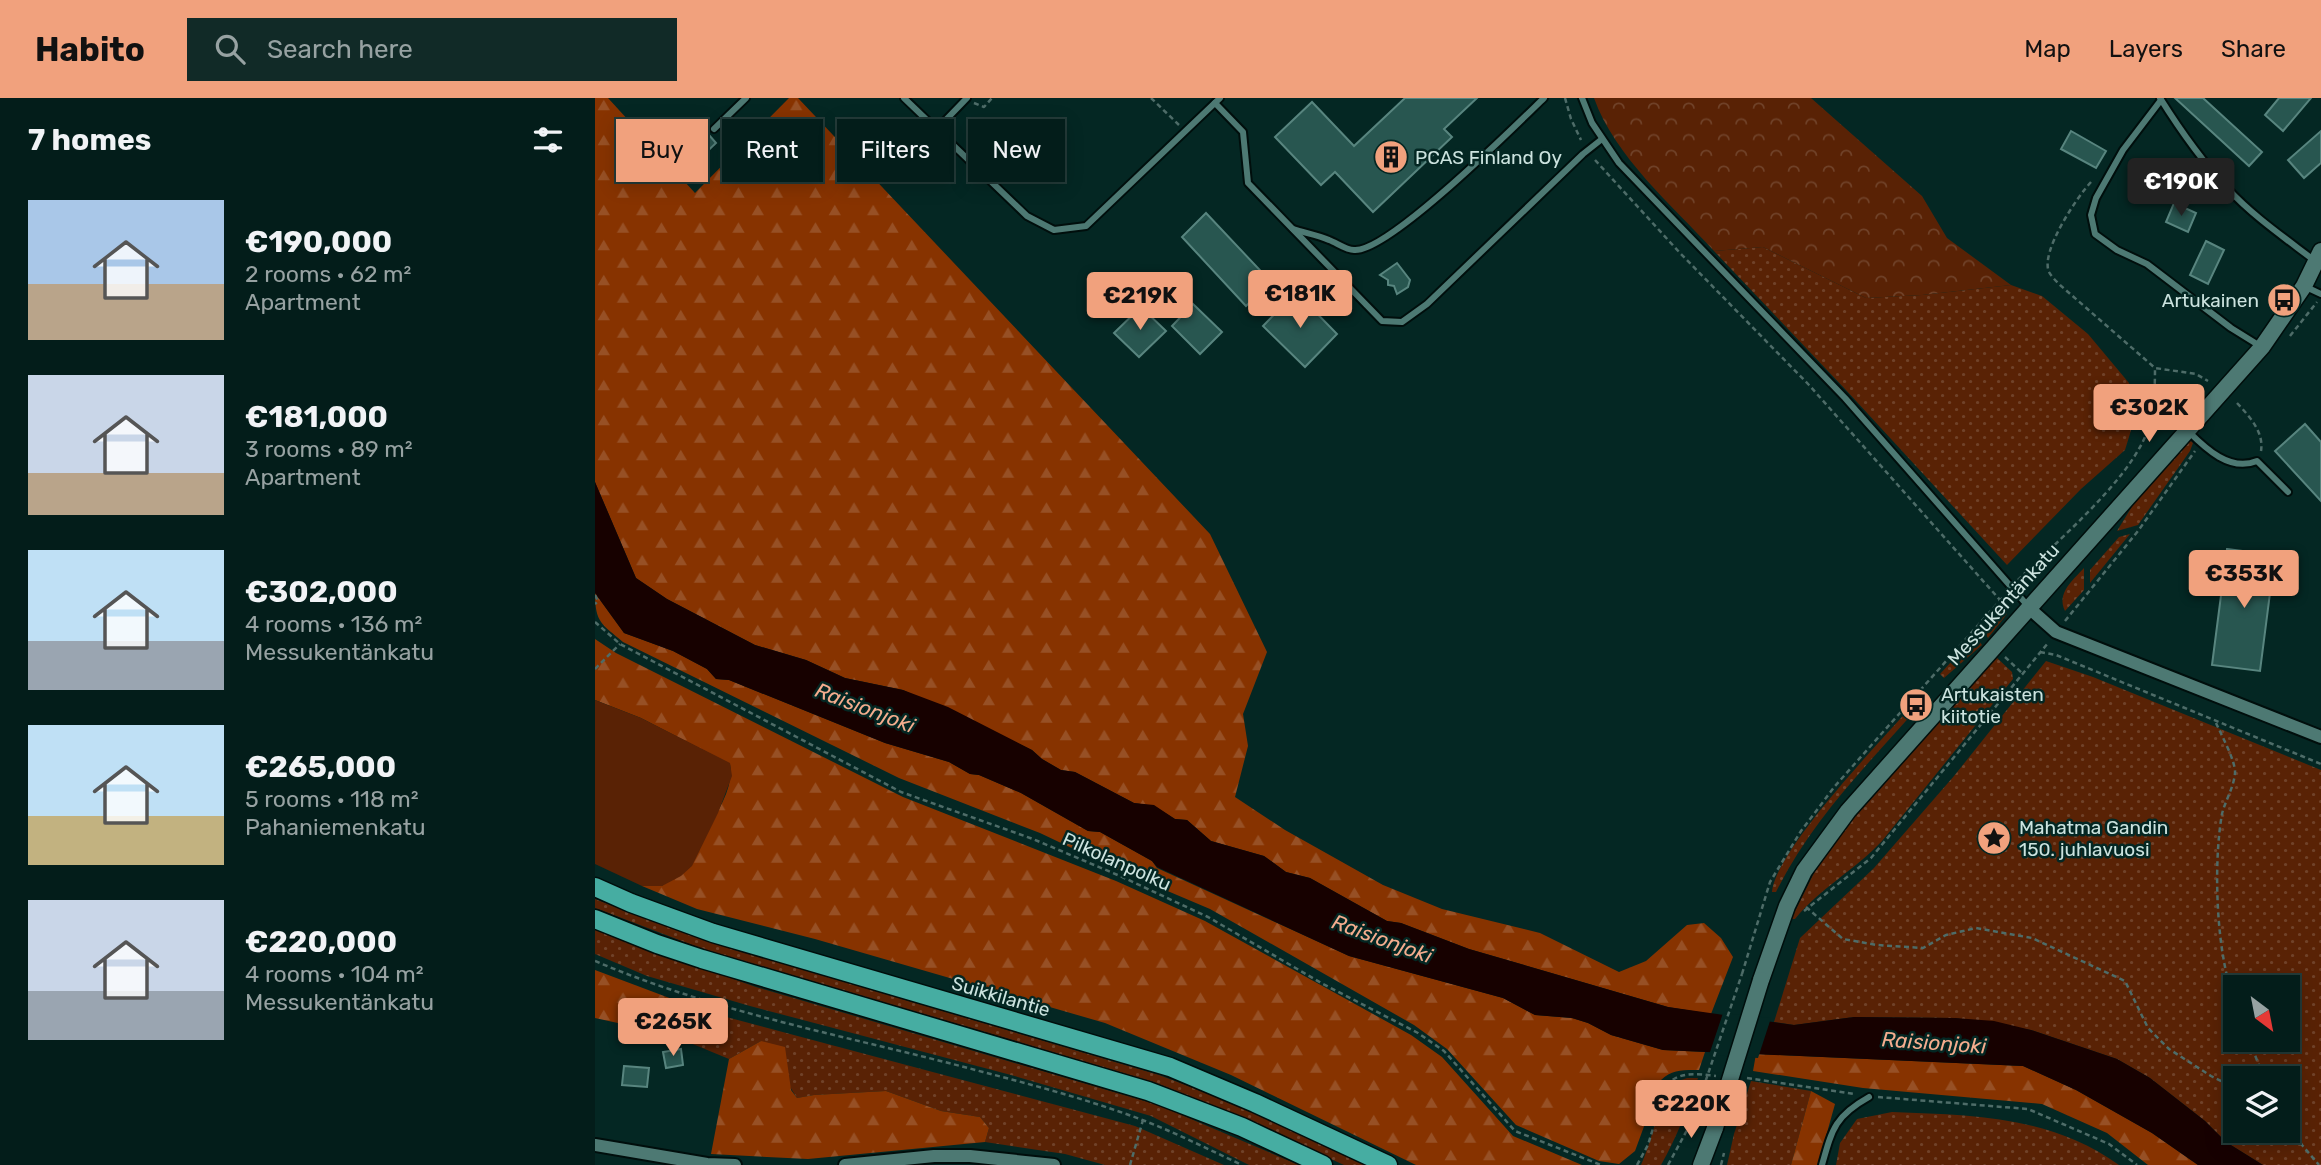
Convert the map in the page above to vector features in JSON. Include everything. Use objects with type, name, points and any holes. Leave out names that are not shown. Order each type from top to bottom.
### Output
[{"type":"main road","name":"Suikkilantie","points":[[595,887],[713,933],[1170,1067],[1388,1165]]},
{"type":"main road","points":[[595,919],[714,963],[1148,1091],[1242,1127],[1323,1165]]},
{"type":"street","name":"Messukentänkatu","points":[[1701,1165],[1787,905],[1804,871],[1848,811],[2262,347],[2304,286],[2319,257]]},
{"type":"street","points":[[2029,608],[2056,632],[2321,737]]},
{"type":"street","points":[[595,1145],[707,1164],[735,1165]]},
{"type":"street","points":[[845,1165],[934,1156],[970,1156],[1054,1165]]},
{"type":"lane","points":[[713,129],[745,98]]},
{"type":"lane","points":[[904,98],[926,119]]},
{"type":"lane","points":[[947,119],[967,98]]},
{"type":"lane","points":[[1291,229],[1328,239],[1353,250],[1371,248],[1390,236],[1480,160],[1544,98]]},
{"type":"lane","points":[[1582,98],[1592,123],[1619,163],[1845,398],[2029,608]]},
{"type":"lane","points":[[2262,347],[2231,328],[2147,264],[2117,250],[2095,234],[2091,215],[2096,198],[2123,150],[2161,99],[2189,143],[2229,190],[2319,257]]},
{"type":"lane","points":[[954,145],[1027,216],[1055,230],[1086,226],[1218,101],[1243,132],[1248,183],[1382,321],[1402,322],[1427,304],[1588,149],[1602,139]]},
{"type":"lane","points":[[2304,286],[2321,294]]},
{"type":"lane","points":[[2187,430],[2225,460],[2237,465],[2249,465],[2257,461],[2288,492]]},
{"type":"lane","points":[[1822,1165],[1838,1119],[1869,1097]]},
{"type":"path","points":[[1151,98],[1185,132]]},
{"type":"path","points":[[1565,98],[1571,119],[1605,172],[1809,385],[2000,600]]},
{"type":"path","points":[[2097,176],[2073,205],[2061,228],[2048,257],[2048,271],[2060,285],[2155,368],[2196,374],[2209,381]]},
{"type":"path","points":[[1668,1165],[1692,1121],[1770,882],[1784,856],[1835,786],[2011,587],[2099,499],[2137,454],[2147,434],[2151,417],[2155,368]]},
{"type":"path","points":[[2237,404],[2250,417],[2263,440],[2257,461]]},
{"type":"path","points":[[595,595],[599,601],[595,604]]},
{"type":"path","name":"Pilkolanpolku","points":[[595,622],[619,644],[901,792],[1033,839],[1208,917],[1323,984],[1418,1033],[1444,1051],[1515,1130],[1601,1165]]},
{"type":"path","points":[[595,670],[619,644]]},
{"type":"path","points":[[2040,652],[2056,655],[2321,764]]},
{"type":"path","points":[[1910,701],[1916,705]]},
{"type":"path","points":[[2215,721],[2235,771],[2222,813],[2218,853],[2220,926],[2227,975]]},
{"type":"path","points":[[1806,907],[1843,939],[1877,945],[1923,948],[1946,935],[1976,928],[2032,938],[2125,981],[2148,1028],[2169,1049],[2223,1082]]},
{"type":"path","points":[[595,961],[627,975],[773,1020],[981,1071],[1143,1120],[1242,1165]]},
{"type":"path","points":[[1130,1165],[1143,1120]]},
{"type":"path","points":[[2300,1142],[2319,1165]]},
{"type":"green space","points":[[595,98],[608,98],[627,119],[616,119],[616,182],[685,182],[695,193],[722,166],[722,182],[823,182],[823,124],[837,139],[837,182],[877,182],[1210,534],[1267,652],[1243,714],[1248,746],[1235,797],[1285,830],[1383,885],[1442,909],[1540,933],[1619,972],[1646,961],[1687,925],[1704,923],[1721,938],[1733,957],[1711,1014],[1668,1007],[1469,949],[1401,923],[1387,921],[1310,878],[1286,872],[1264,856],[1211,841],[1187,820],[1175,819],[1154,806],[1134,803],[1075,772],[1061,770],[1032,750],[903,690],[845,678],[806,660],[755,645],[667,599],[636,578],[595,482]]},
{"type":"green space","points":[[789,98],[798,98],[818,119],[768,119]]},
{"type":"green space","points":[[1594,98],[1811,98],[1922,196],[1947,238],[2011,285],[1866,298],[1763,247],[1714,251],[1630,160],[1603,120]]},
{"type":"green space","points":[[1763,247],[1866,298],[2011,285],[2042,296],[2088,334],[2129,383],[2136,414],[2125,450],[2081,489],[2007,565],[1714,251]]},
{"type":"green space","points":[[2191,441],[2193,443],[2190,451],[2138,525],[2117,531],[2136,500]]},
{"type":"green space","points":[[2130,534],[2090,583],[2090,570],[2119,537]]},
{"type":"green space","points":[[2084,568],[2084,590],[2065,611],[2064,593]]},
{"type":"green space","points":[[595,593],[624,633],[673,651],[707,669],[716,679],[729,680],[885,743],[949,762],[970,774],[979,775],[1021,793],[1088,831],[1100,832],[1152,861],[1157,868],[1349,956],[1503,998],[1535,1015],[1572,1018],[1611,1035],[1663,1050],[1705,1052],[1699,1070],[1684,1070],[1665,1076],[1661,1080],[1635,1151],[1619,1164],[1599,1161],[1516,1125],[1447,1049],[1414,1025],[1210,909],[1040,833],[899,778],[623,642],[598,617]]},
{"type":"green space","points":[[2006,599],[2007,614],[1988,638],[1983,630],[1984,625]]},
{"type":"green space","points":[[595,639],[616,653],[903,797],[1116,881],[1205,921],[1411,1035],[1442,1057],[1513,1136],[1582,1165],[1416,1165],[1231,1075],[1105,1023],[815,939],[697,909],[642,886],[662,886],[707,828],[726,795],[730,764],[641,718],[595,700]]},
{"type":"green space","points":[[1972,639],[1982,645],[1944,678],[1940,674]]},
{"type":"green space","points":[[1996,657],[2012,672],[2013,679],[1882,841],[1815,898],[1795,919],[1791,919],[1814,873],[1847,825]]},
{"type":"green space","points":[[2046,661],[2093,677],[2321,770],[2321,1165],[2263,1165],[2228,1143],[2300,1143],[2300,1066],[2223,1066],[2223,1139],[2205,1121],[2150,1078],[2117,1059],[2031,1030],[1955,1018],[1854,1017],[1794,1025],[1774,1022],[1800,938],[1874,868],[1954,776]]},
{"type":"green space","points":[[595,700],[641,718],[730,763],[732,776],[718,813],[692,866],[681,876],[662,886],[642,886],[595,864]]},
{"type":"green space","points":[[1909,709],[1914,712],[1821,820],[1776,892],[1772,892],[1790,851],[1809,825]]},
{"type":"green space","points":[[595,899],[706,941],[1159,1075],[1264,1117],[1366,1165],[1344,1165],[1154,1082],[700,948],[595,908]]},
{"type":"green space","points":[[595,930],[756,987],[1158,1105],[1299,1165],[1249,1165],[1151,1116],[647,976],[595,954]]},
{"type":"green space","points":[[595,970],[704,1011],[650,1017],[627,1025],[595,1018]]},
{"type":"green space","points":[[704,1011],[1135,1126],[1224,1165],[1105,1165],[1065,1154],[985,1142],[989,1128],[980,1117],[941,1111],[886,1091],[797,1098],[761,1041],[729,1059],[683,1040],[627,1025],[650,1017]]},
{"type":"green space","points":[[761,1041],[785,1047],[791,1090],[797,1098],[886,1091],[941,1111],[980,1117],[989,1128],[985,1142],[808,1159],[711,1154],[729,1059]]},
{"type":"green space","points":[[1756,1054],[2023,1066],[2076,1090],[2152,1133],[2198,1165],[2148,1165],[2107,1133],[2042,1104],[1863,1088],[1753,1071]]},
{"type":"green space","points":[[1687,1078],[1698,1078],[1667,1154],[1661,1165],[1641,1165],[1668,1093],[1676,1083]]},
{"type":"green space","points":[[1751,1081],[1811,1091],[1791,1165],[1727,1165]]},
{"type":"green space","points":[[1811,1091],[1835,1104],[1818,1165],[1791,1165]]},
{"type":"green space","points":[[1892,1112],[1981,1117],[2039,1127],[2066,1136],[2119,1165],[1836,1165],[1840,1143],[1857,1119]]},
{"type":"water","name":"Raisionjoki","points":[[595,482],[636,578],[667,599],[755,645],[806,660],[845,678],[903,690],[948,707],[1032,750],[1061,770],[1075,772],[1134,803],[1154,805],[1175,819],[1187,820],[1211,841],[1264,856],[1286,872],[1310,878],[1387,921],[1401,923],[1469,949],[1668,1007],[1794,1025],[1854,1017],[1955,1018],[1994,1021],[2031,1030],[2117,1059],[2150,1078],[2205,1121],[2223,1139],[2223,1143],[2228,1143],[2263,1165],[2198,1165],[2152,1133],[2076,1090],[2023,1066],[1663,1050],[1611,1035],[1572,1018],[1535,1015],[1503,998],[1349,956],[1157,867],[1152,861],[1100,832],[1088,831],[1021,793],[979,775],[970,774],[949,762],[885,743],[729,680],[716,679],[707,669],[673,651],[624,633],[595,593]]},
{"type":"pier","points":[[1723,1013],[1771,1018],[1758,1058],[1709,1055]]},
{"type":"building","name":"PCAS Finland Oy","points":[[1405,98],[1477,98],[1444,129],[1452,137],[1373,212],[1335,172],[1321,185],[1275,137],[1312,102],[1354,146]]},
{"type":"building","points":[[2175,98],[2203,98],[2262,152],[2249,166]]},
{"type":"building","points":[[2279,98],[2311,98],[2283,131],[2265,115]]},
{"type":"building","points":[[2071,131],[2106,151],[2096,168],[2061,149]]},
{"type":"building","points":[[2321,131],[2321,163],[2304,178],[2288,160]]},
{"type":"building","points":[[708,134],[716,143],[708,151]]},
{"type":"building","points":[[2174,203],[2196,213],[2188,232],[2166,222]]},
{"type":"building","points":[[1206,213],[1271,282],[1246,306],[1182,237]]},
{"type":"building","points":[[2206,241],[2224,250],[2208,284],[2190,275]]},
{"type":"building","points":[[1397,263],[1410,280],[1408,287],[1397,294],[1394,286],[1388,285],[1388,280],[1380,275]]},
{"type":"building","points":[[1296,292],[1337,334],[1305,367],[1263,326]]},
{"type":"building","points":[[1193,304],[1222,332],[1200,354],[1172,326]]},
{"type":"building","points":[[1141,307],[1166,331],[1139,357],[1114,333]]},
{"type":"building","points":[[2305,424],[2321,442],[2321,501],[2275,451]]},
{"type":"building","points":[[2227,549],[2275,555],[2272,578],[2277,579],[2275,594],[2270,593],[2260,671],[2212,665]]},
{"type":"building","points":[[681,1049],[683,1065],[666,1068],[663,1052]]},
{"type":"building","points":[[624,1066],[649,1068],[647,1087],[622,1085]]},
{"type":"place","name":"PCAS Finland Oy","points":[[1391,157]]},
{"type":"place","name":"Artukainen","points":[[2284,300]]},
{"type":"place","name":"Artukaisten kiitotie","points":[[1916,705]]},
{"type":"place","name":"Mahatma Gandin 150. juhlavuosi","points":[[1994,838]]}]
